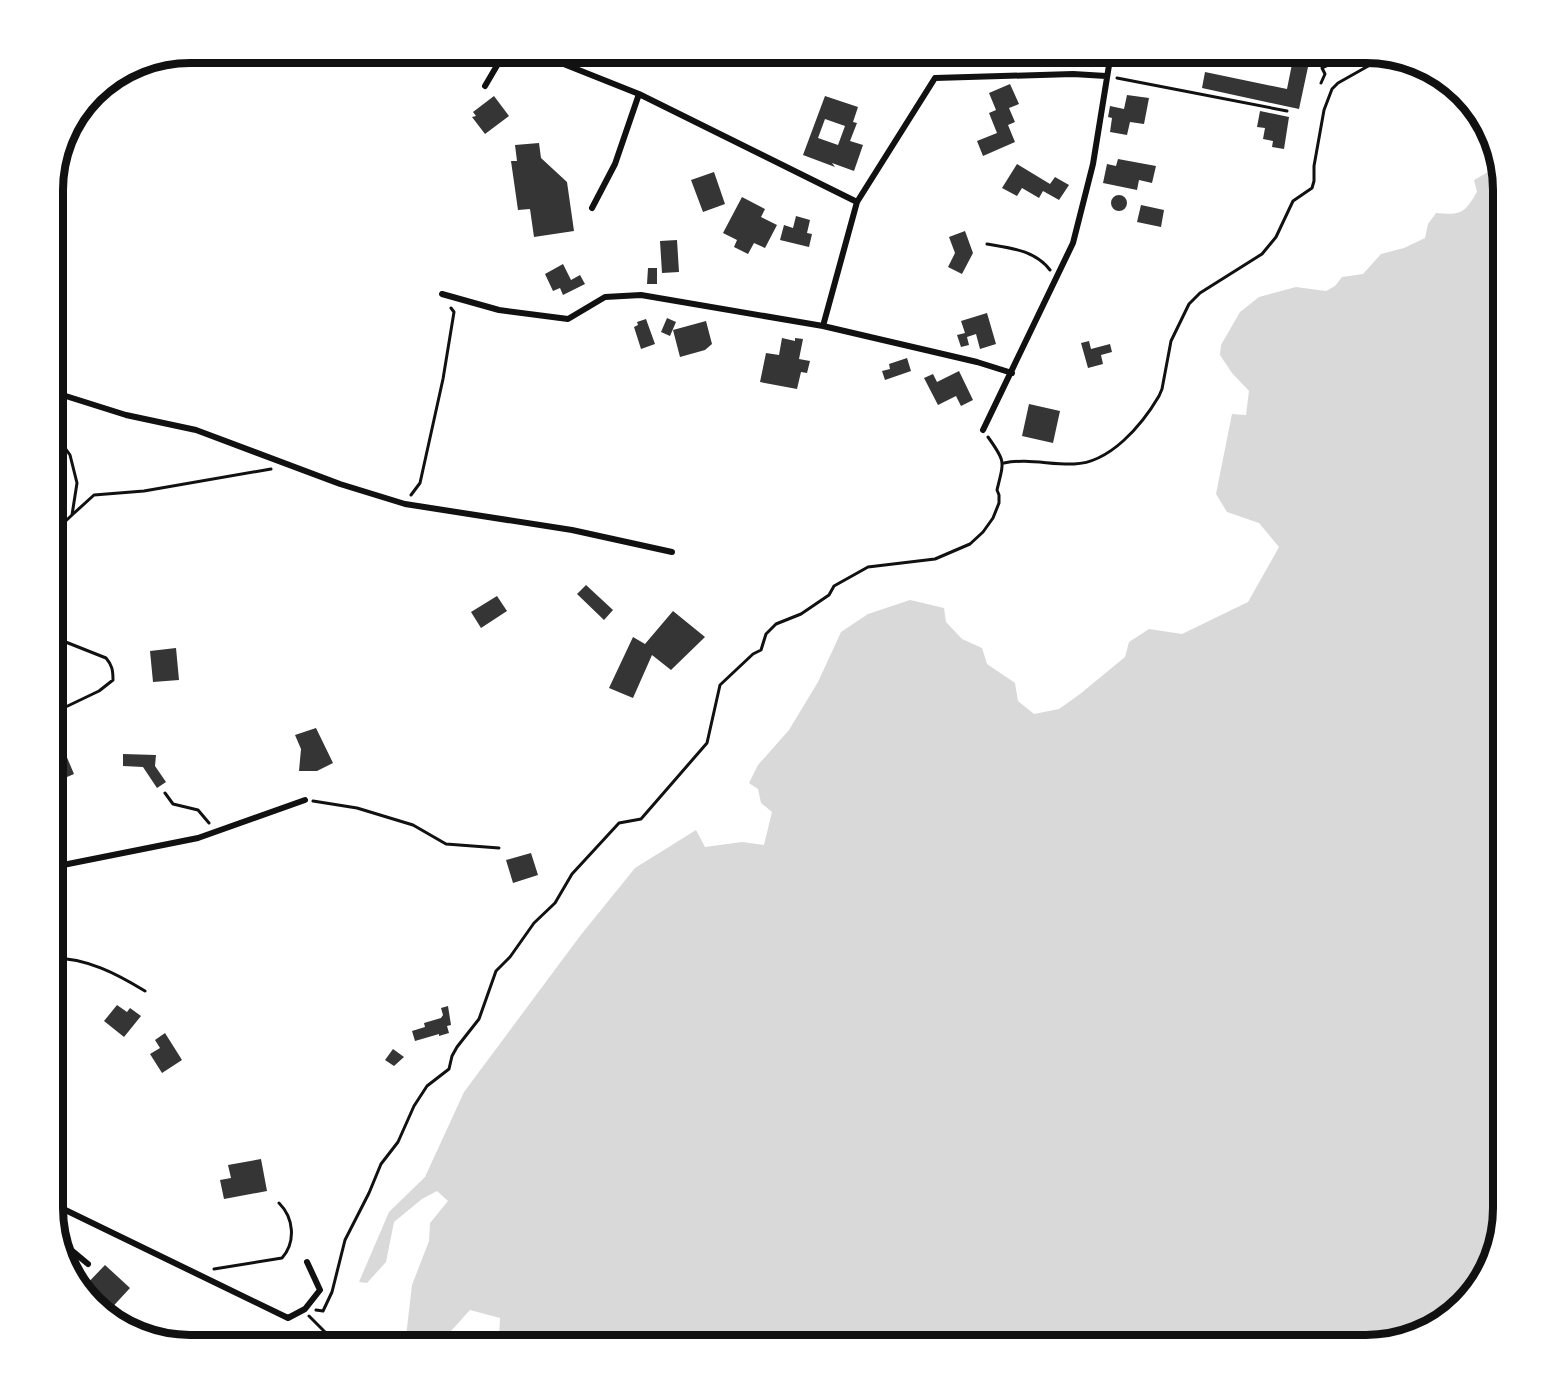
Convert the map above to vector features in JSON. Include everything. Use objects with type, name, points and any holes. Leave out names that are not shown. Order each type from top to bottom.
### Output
[{"type":"street","points":[[485,86],[498,63]]},
{"type":"street","points":[[563,63],[639,94],[857,202]]},
{"type":"street","points":[[983,430],[1073,243],[1094,164],[1109,63]]},
{"type":"street","points":[[823,326],[857,202],[934,78],[1073,74],[1106,76]]},
{"type":"street","points":[[592,208],[615,164],[639,94]]},
{"type":"street","points":[[442,294],[499,310],[568,319],[605,297],[641,295],[823,326],[977,362],[1012,373]]},
{"type":"street","points":[[63,395],[126,415],[196,430],[340,484],[405,504],[572,530],[672,552]]},
{"type":"street","points":[[63,865],[198,838],[305,800]]},
{"type":"street","points":[[63,1209],[288,1318],[305,1309],[320,1290],[308,1262]]},
{"type":"street","points":[[70,1249],[88,1264]]},
{"type":"path","points":[[1321,83],[1325,74],[1322,68],[1332,63]]},
{"type":"path","points":[[1004,463],[1019,461],[1074,464],[1090,462],[1111,450],[1129,435],[1159,396],[1171,341],[1189,304],[1200,293],[1268,249],[1280,230],[1288,207],[1312,188],[1324,110],[1332,89],[1338,83],[1374,64]]},
{"type":"path","points":[[1106,76],[1287,111]]},
{"type":"path","points":[[987,244],[1020,249],[1036,257],[1043,261],[1056,279]]},
{"type":"path","points":[[405,504],[420,483],[443,379],[454,312],[442,294]]},
{"type":"path","points":[[305,1309],[322,1311],[333,1292],[345,1240],[381,1164],[398,1142],[414,1106],[427,1086],[449,1069],[457,1047],[479,1019],[496,971],[510,957],[534,923],[555,903],[572,874],[603,840],[620,823],[641,819],[707,743],[720,685],[753,654],[761,650],[766,634],[776,624],[801,614],[828,595],[834,586],[868,567],[935,559],[970,544],[983,532],[999,504],[999,495],[996,490],[1004,463],[983,430]]},
{"type":"path","points":[[63,445],[70,455],[77,483],[72,515]]},
{"type":"path","points":[[63,523],[94,495],[144,491],[289,465]]},
{"type":"path","points":[[63,641],[105,658],[111,663],[113,680],[99,691],[63,708]]},
{"type":"path","points":[[165,793],[172,804],[198,810],[215,832]]},
{"type":"path","points":[[305,800],[357,808],[413,825],[446,844],[498,848]]},
{"type":"path","points":[[63,958],[114,972],[146,991]]},
{"type":"path","points":[[211,1269],[282,1258],[289,1250],[292,1228],[285,1209],[279,1203]]},
{"type":"path","points":[[305,1309],[311,1319],[329,1335]]},
{"type":"shaded area","points":[[1492,170],[1493,1216],[1491,1233],[1483,1256],[1472,1278],[1456,1298],[1436,1314],[1414,1325],[1391,1333],[1374,1335],[499,1335],[500,1318],[470,1310],[447,1335],[406,1335],[412,1285],[429,1241],[430,1223],[448,1201],[437,1191],[422,1199],[394,1222],[386,1262],[367,1283],[359,1282],[389,1212],[425,1177],[464,1092],[580,936],[635,868],[696,830],[705,847],[742,842],[764,845],[772,812],[761,803],[758,789],[749,783],[758,765],[789,730],[818,682],[841,632],[868,614],[910,600],[944,608],[946,622],[962,639],[982,648],[987,664],[1015,683],[1018,701],[1034,714],[1059,709],[1080,694],[1125,657],[1129,642],[1149,629],[1182,634],[1248,602],[1279,547],[1259,523],[1227,512],[1216,494],[1232,414],[1246,415],[1249,391],[1232,373],[1220,355],[1221,345],[1240,312],[1259,297],[1296,287],[1326,291],[1335,286],[1342,277],[1363,274],[1381,254],[1404,248],[1425,238],[1428,224],[1436,213],[1457,213],[1469,205],[1477,192],[1474,180]]},
{"type":"building","points":[[1287,63],[1309,63],[1299,109],[1202,88],[1205,72],[1287,89],[1292,64]]},
{"type":"building","points":[[1010,84],[1019,104],[1009,108],[1015,122],[1008,125],[1015,142],[983,156],[977,141],[997,133],[989,113],[996,110],[989,93]]},
{"type":"building","points":[[1127,95],[1149,98],[1144,124],[1130,122],[1127,135],[1110,132],[1112,118],[1108,117],[1110,106],[1124,109]]},
{"type":"building","points":[[494,96],[509,116],[485,134],[472,117],[476,116],[473,112]]},
{"type":"building","points":[[825,96],[858,107],[853,122],[857,123],[850,141],[863,145],[854,171],[832,163],[835,167],[803,155]],"holes":[[[825,119],[845,126],[838,145],[818,138]]]},
{"type":"building","points":[[1260,111],[1289,117],[1284,149],[1272,147],[1273,141],[1263,139],[1265,128],[1257,127]]},
{"type":"building","points":[[539,143],[541,158],[567,182],[574,231],[534,237],[530,209],[518,210],[511,161],[517,161],[515,145]]},
{"type":"building","points":[[1118,159],[1156,166],[1152,183],[1139,180],[1137,190],[1103,183],[1107,164],[1116,166]]},
{"type":"building","points":[[1017,164],[1050,184],[1055,177],[1069,185],[1059,200],[1043,191],[1039,198],[1022,188],[1017,196],[1002,188]]},
{"type":"building","points":[[714,172],[725,204],[703,212],[691,180]]},
{"type":"building","points":[[1119,195],[1125,197],[1127,203],[1125,209],[1119,211],[1113,209],[1111,203],[1113,197]]},
{"type":"building","points":[[742,197],[765,209],[761,217],[777,225],[765,248],[754,243],[748,254],[734,247],[737,240],[723,233]]},
{"type":"building","points":[[1141,205],[1164,210],[1161,227],[1137,222]]},
{"type":"building","points":[[796,216],[810,220],[807,233],[812,234],[809,247],[780,240],[784,225],[793,228]]},
{"type":"building","points":[[965,231],[973,253],[962,274],[948,267],[955,253],[949,237]]},
{"type":"building","points":[[677,240],[679,272],[662,273],[660,241]]},
{"type":"building","points":[[563,264],[571,280],[580,275],[585,284],[563,295],[560,288],[553,291],[545,274]]},
{"type":"building","points":[[648,268],[657,268],[657,284],[647,284]]},
{"type":"building","points":[[987,313],[996,344],[980,349],[976,334],[967,337],[969,345],[961,347],[957,335],[965,333],[961,321]]},
{"type":"building","points":[[667,318],[676,322],[670,336],[661,332]]},
{"type":"building","points":[[646,319],[655,344],[641,349],[634,327],[638,325],[637,322]]},
{"type":"building","points":[[706,321],[712,344],[705,350],[680,357],[673,330]]},
{"type":"building","points":[[782,338],[795,341],[795,338],[803,339],[799,359],[810,361],[807,373],[801,372],[797,389],[760,382],[766,353],[779,355]]},
{"type":"building","points":[[1089,341],[1091,349],[1110,344],[1112,352],[1101,355],[1103,364],[1088,368],[1081,343]]},
{"type":"building","points":[[907,358],[911,371],[885,380],[882,371],[890,369],[889,364]]},
{"type":"building","points":[[959,371],[973,400],[961,406],[956,396],[938,405],[924,378],[933,374],[937,382]]},
{"type":"building","points":[[1029,404],[1060,411],[1053,443],[1022,436]]},
{"type":"building","points":[[586,585],[613,610],[604,620],[577,594]]},
{"type":"building","points":[[497,596],[507,611],[481,628],[471,612]]},
{"type":"building","points":[[673,611],[705,637],[671,670],[652,655],[633,698],[609,688],[633,637],[645,644]]},
{"type":"building","points":[[176,648],[179,680],[153,682],[150,651]]},
{"type":"building","points":[[316,728],[333,763],[317,771],[299,771],[301,749],[295,735]]},
{"type":"building","points":[[63,748],[74,774],[63,779]]},
{"type":"building","points":[[123,754],[156,755],[155,766],[166,782],[157,788],[143,767],[123,766]]},
{"type":"building","points":[[531,853],[538,875],[513,883],[506,860]]},
{"type":"building","points":[[117,1005],[127,1012],[130,1008],[141,1016],[124,1037],[104,1021]]},
{"type":"building","points":[[448,1006],[451,1025],[447,1026],[449,1033],[415,1041],[412,1031],[425,1027],[424,1023],[441,1018],[443,1015],[441,1008]]},
{"type":"building","points":[[165,1033],[182,1060],[162,1073],[150,1054],[160,1048],[155,1040]]},
{"type":"building","points":[[393,1049],[404,1057],[394,1066],[385,1060]]},
{"type":"building","points":[[261,1159],[267,1191],[224,1199],[220,1180],[231,1178],[228,1165]]},
{"type":"building","points":[[105,1265],[130,1288],[112,1308],[88,1283]]}]
